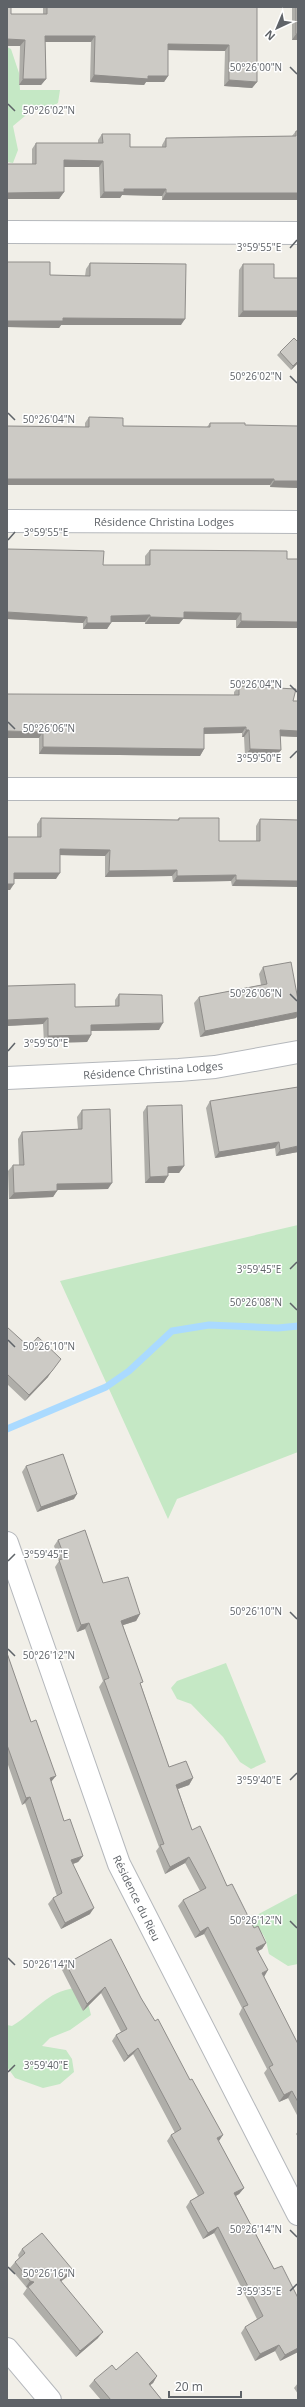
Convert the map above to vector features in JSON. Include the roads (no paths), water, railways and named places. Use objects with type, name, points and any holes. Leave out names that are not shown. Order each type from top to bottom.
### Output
[{"type":"street","points":[[7,232],[298,233]]},
{"type":"street","name":"Résidence Christina Lodges","points":[[7,521],[298,522]]},
{"type":"street","points":[[7,789],[298,789]]},
{"type":"street","name":"Résidence Christina Lodges","points":[[7,1078],[193,1069],[298,1052]]},
{"type":"street","name":"Résidence du Rieu","points":[[7,1543],[119,1864],[298,2214]]},
{"type":"street","points":[[7,2349],[50,2400]]},
{"type":"waterway","points":[[7,1429],[106,1387],[129,1371],[172,1331],[209,1325],[278,1328],[298,1326]]}]
